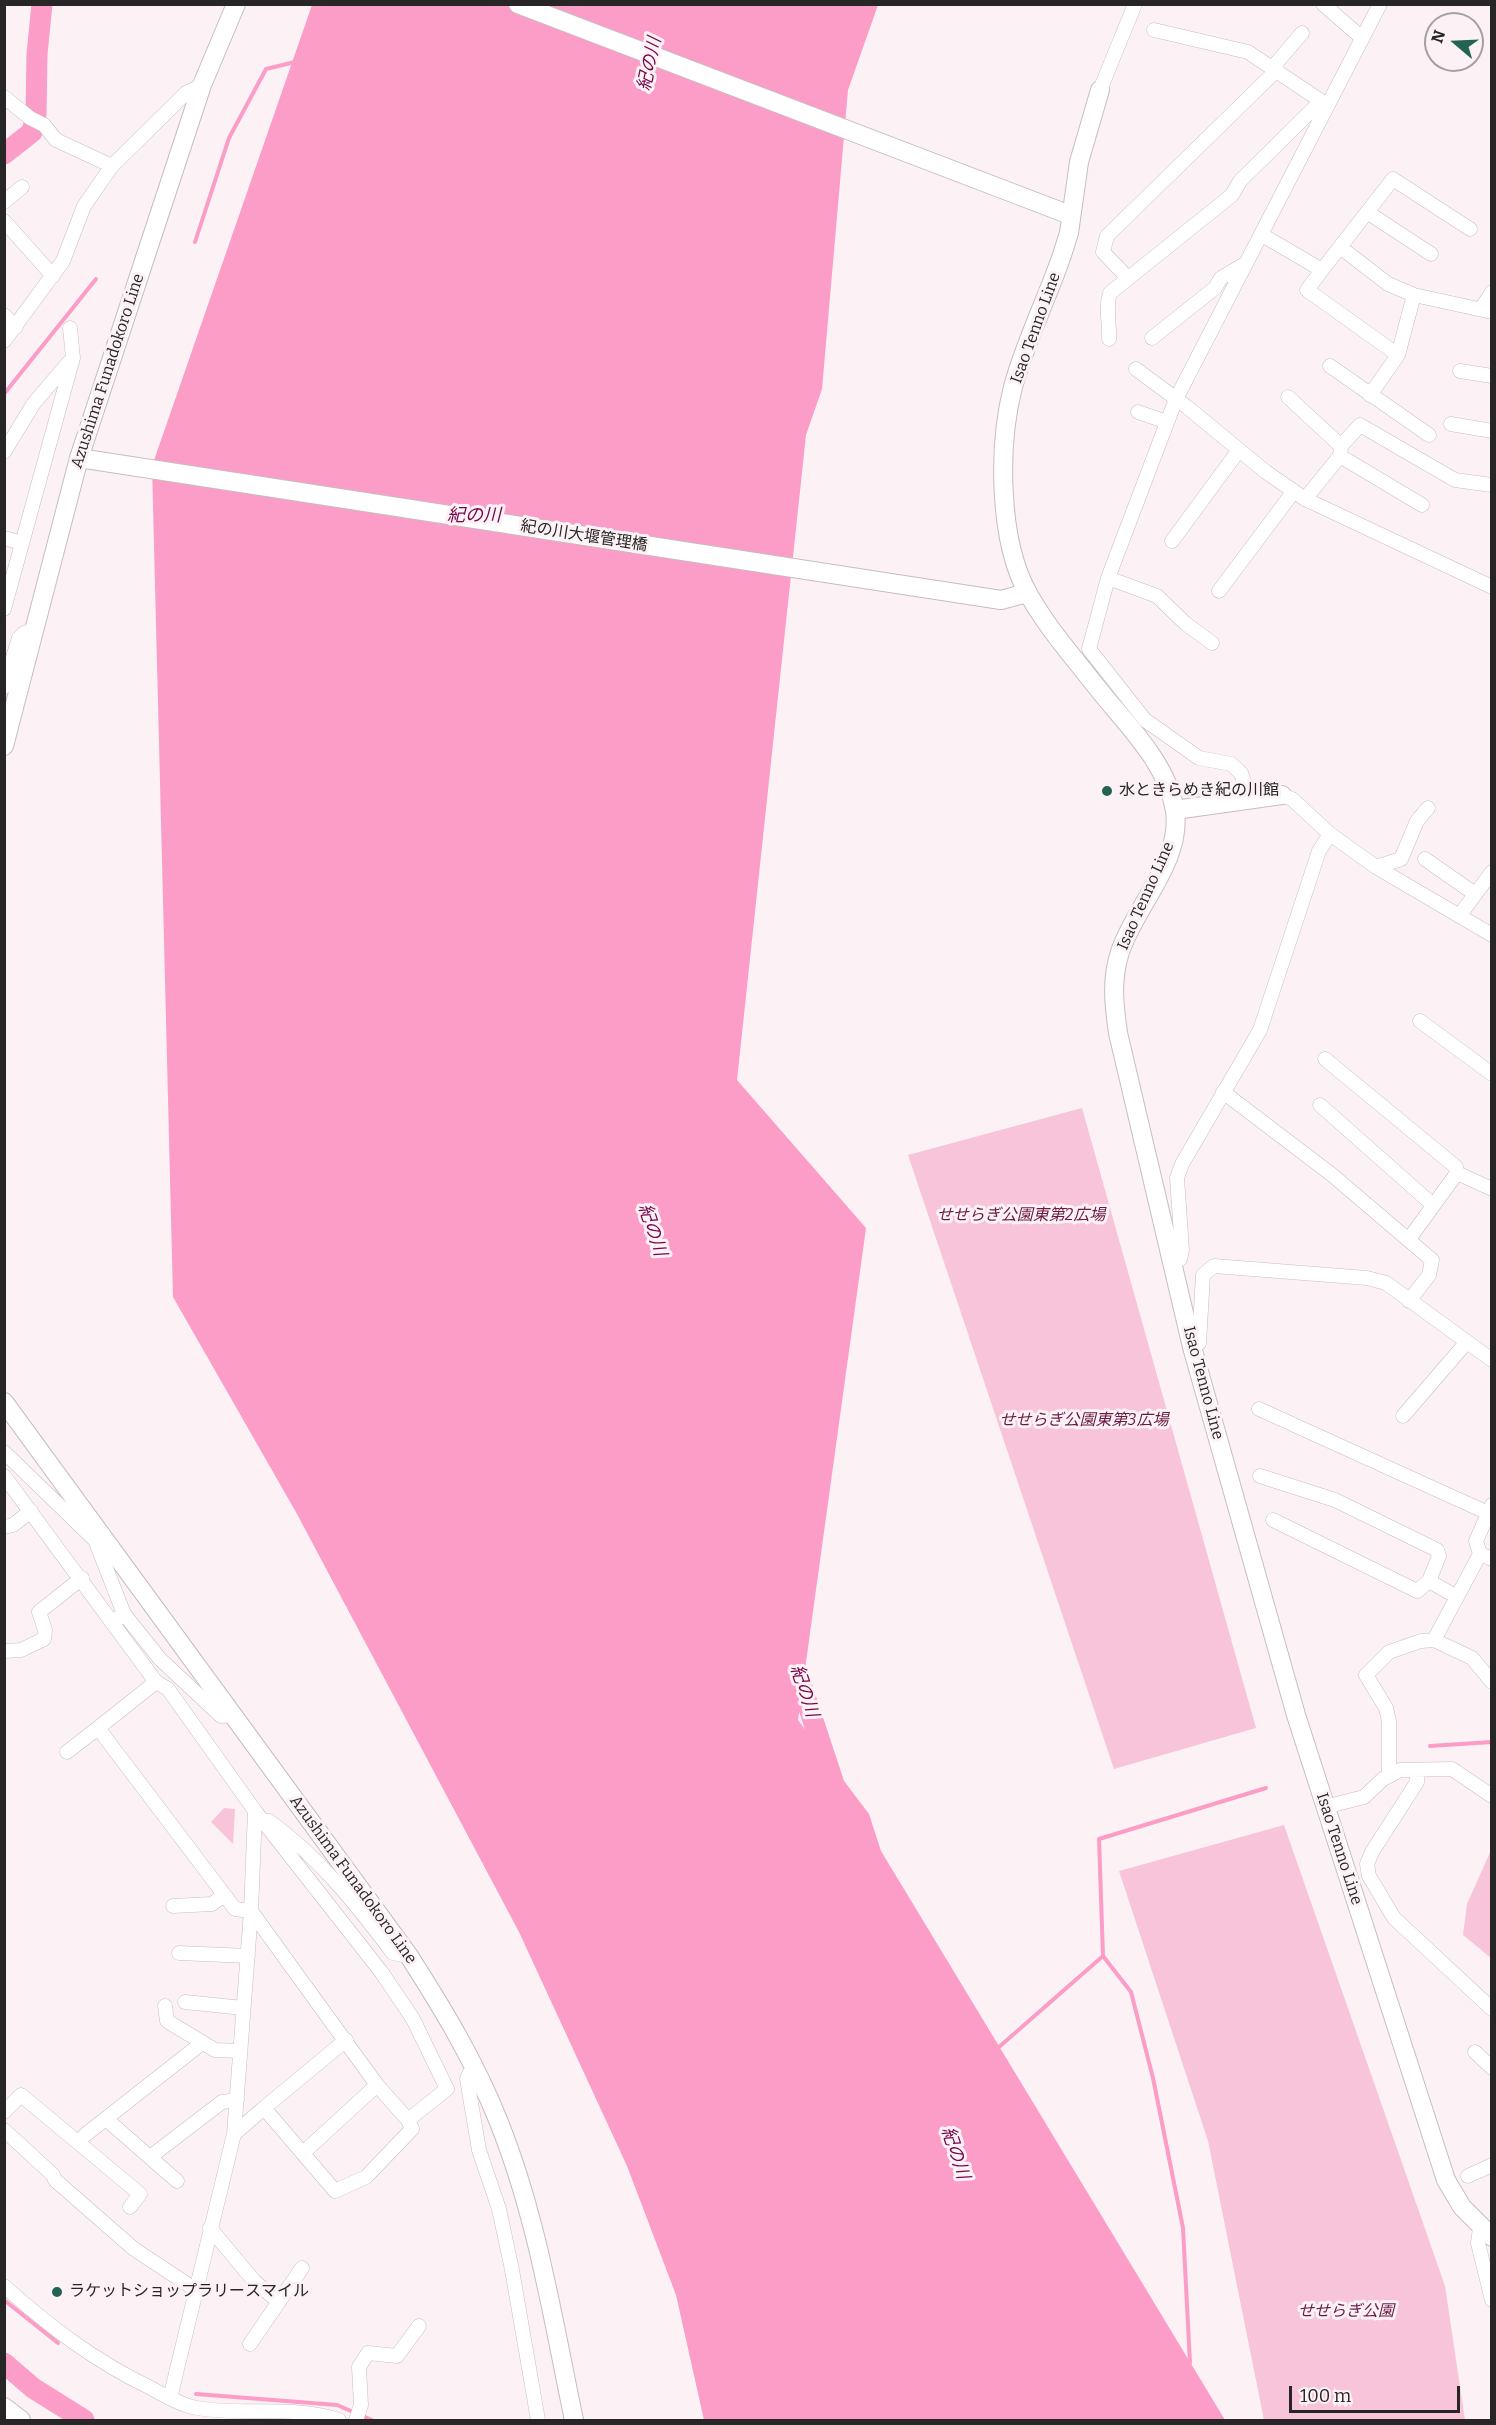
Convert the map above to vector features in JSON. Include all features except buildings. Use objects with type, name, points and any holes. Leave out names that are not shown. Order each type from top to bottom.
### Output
[{"type":"main road","name":"Azushima Funadokoro Line","points":[[4,746],[34,630],[202,85],[236,4]]},
{"type":"main road","points":[[518,4],[1070,215]]},
{"type":"main road","name":"Isao Tenno Line","points":[[1101,90],[1079,162],[1062,255],[1021,363],[1008,415],[1005,494],[1008,536],[1027,593],[1048,626],[1162,771],[1175,810],[1176,828],[1170,850],[1129,929],[1120,953],[1114,976],[1113,1002],[1192,1347],[1296,1715],[1446,2180],[1462,2207],[1486,2232]]},
{"type":"main road","name":"紀の川大堰管理橋","points":[[87,460],[1001,600],[1027,593]]},
{"type":"main road","points":[[1175,810],[1282,795]]},
{"type":"main road","name":"Azushima Funadokoro Line","points":[[4,1402],[99,1537],[234,1715],[409,1956],[442,2008],[476,2070],[499,2121],[530,2218],[574,2421]]},
{"type":"main road","points":[[4,2407],[21,2421]]},
{"type":"street","points":[[1101,90],[1135,4]]},
{"type":"street","points":[[1323,4],[1362,38]]},
{"type":"street","points":[[1250,799],[1241,773],[1231,764],[1199,758],[1145,720],[1089,649],[1108,579],[1176,399],[1243,265],[1262,236],[1324,104],[1380,4]]},
{"type":"street","points":[[1154,30],[1248,52],[1324,104]]},
{"type":"street","points":[[1128,278],[1103,252],[1107,236],[1275,69],[1302,33]]},
{"type":"street","points":[[4,342],[63,261],[84,206],[112,166],[186,93],[202,85]]},
{"type":"street","points":[[4,97],[56,140],[112,166]]},
{"type":"street","points":[[1108,339],[1111,320],[1106,304],[1110,293],[1232,195],[1240,181],[1324,104]]},
{"type":"street","points":[[1398,355],[1307,290],[1393,179],[1470,229]]},
{"type":"street","points":[[4,202],[22,187]]},
{"type":"street","points":[[1367,213],[1431,254]]},
{"type":"street","points":[[4,220],[53,276]]},
{"type":"street","points":[[1262,236],[1322,270]]},
{"type":"street","points":[[1340,247],[1388,284],[1414,295],[1486,310],[1491,292]]},
{"type":"street","points":[[1152,338],[1215,288],[1221,278],[1243,265]]},
{"type":"street","points":[[1370,395],[1398,355],[1414,295]]},
{"type":"street","points":[[4,315],[15,327]]},
{"type":"street","points":[[4,609],[73,358],[70,328]]},
{"type":"street","points":[[4,452],[34,403],[73,358]]},
{"type":"street","points":[[1330,366],[1429,435]]},
{"type":"street","points":[[1136,369],[1300,495],[1491,587]]},
{"type":"street","points":[[1460,371],[1491,376]]},
{"type":"street","points":[[1288,397],[1341,451],[1422,505]]},
{"type":"street","points":[[1138,412],[1167,422]]},
{"type":"street","points":[[1451,424],[1491,430]]},
{"type":"street","points":[[1219,591],[1300,495],[1341,451],[1360,425],[1455,480],[1491,485]]},
{"type":"street","points":[[1172,541],[1239,450]]},
{"type":"street","points":[[4,538],[22,543]]},
{"type":"street","points":[[1108,579],[1157,596],[1186,624],[1212,643]]},
{"type":"street","points":[[4,687],[19,638],[24,633],[34,630]]},
{"type":"street","points":[[1282,795],[1292,799],[1330,834],[1376,867],[1491,935]]},
{"type":"street","points":[[1376,867],[1401,859],[1417,821],[1428,808]]},
{"type":"street","points":[[1180,1259],[1177,1178],[1182,1164],[1260,1030],[1319,851],[1330,834]]},
{"type":"street","points":[[1425,859],[1475,894]]},
{"type":"street","points":[[1459,916],[1491,872]]},
{"type":"street","points":[[1420,1021],[1491,1074]]},
{"type":"street","points":[[1325,1059],[1456,1167],[1457,1173],[1409,1239]]},
{"type":"street","points":[[1223,1092],[1331,1174],[1431,1260],[1429,1275],[1409,1301]]},
{"type":"street","points":[[1320,1105],[1433,1205]]},
{"type":"street","points":[[1457,1173],[1491,1189]]},
{"type":"street","points":[[1192,1347],[1199,1342],[1203,1275],[1214,1266],[1367,1278],[1386,1283],[1491,1360]]},
{"type":"street","points":[[1403,1416],[1466,1343]]},
{"type":"street","points":[[1259,1409],[1490,1509],[1476,1541],[1486,1556],[1457,1597],[1434,1640]]},
{"type":"street","points":[[4,1452],[99,1537],[119,1617],[156,1682],[168,1689],[255,1811],[382,1973],[413,2019],[447,2089],[408,2120]]},
{"type":"street","points":[[4,1476],[82,1578],[119,1617],[221,1716],[234,1715]]},
{"type":"street","points":[[1260,1476],[1335,1500],[1437,1550],[1439,1556],[1429,1581],[1417,1591],[1273,1520]]},
{"type":"street","points":[[4,1527],[13,1525],[31,1511]]},
{"type":"street","points":[[4,1651],[21,1650],[44,1639],[45,1630],[39,1612],[82,1578]]},
{"type":"street","points":[[1429,1581],[1457,1597]]},
{"type":"street","points":[[1389,1776],[1389,1721],[1386,1708],[1366,1675],[1389,1652],[1421,1641],[1434,1640],[1486,1665],[1491,1682]]},
{"type":"street","points":[[67,1752],[156,1682]]},
{"type":"street","points":[[98,1728],[235,1909],[251,1911],[377,2085],[408,2120],[412,2128],[366,2177],[335,2191],[264,2108]]},
{"type":"street","points":[[1325,1807],[1364,1797],[1389,1776],[1400,1770],[1452,1769],[1491,1797]]},
{"type":"street","points":[[1417,1770],[1417,1782],[1372,1852],[1367,1864],[1369,1876],[1394,1918],[1491,2009]]},
{"type":"street","points":[[170,2398],[234,2134],[251,1911],[255,1811]]},
{"type":"street","points":[[255,1811],[298,1842],[351,1899],[393,1953],[400,1957],[409,1956]]},
{"type":"street","points":[[173,1906],[212,1904],[224,1895]]},
{"type":"street","points":[[179,1953],[248,1956]]},
{"type":"street","points":[[185,2002],[243,2008]]},
{"type":"street","points":[[165,2006],[167,2021],[202,2043],[215,2050],[240,2051]]},
{"type":"street","points":[[234,2134],[346,2040]]},
{"type":"street","points":[[85,2135],[202,2043]]},
{"type":"street","points":[[1475,2052],[1491,2068]]},
{"type":"street","points":[[476,2070],[469,2074],[467,2079],[472,2119],[499,2209],[538,2421]]},
{"type":"street","points":[[303,2153],[377,2085]]},
{"type":"street","points":[[4,2112],[21,2095],[140,2194],[130,2207]]},
{"type":"street","points":[[150,2157],[222,2102],[237,2100]]},
{"type":"street","points":[[106,2119],[177,2181]]},
{"type":"street","points":[[4,2130],[53,2175],[55,2180],[134,2249],[196,2290]]},
{"type":"street","points":[[1467,2176],[1491,2165]]},
{"type":"street","points":[[210,2228],[254,2281],[279,2302]]},
{"type":"street","points":[[1486,2232],[1478,2242],[1491,2300]]},
{"type":"street","points":[[249,2344],[302,2268]]},
{"type":"street","points":[[4,2286],[79,2348],[117,2372],[170,2398],[197,2408],[317,2415],[339,2421]]},
{"type":"street","points":[[358,2414],[359,2367],[368,2353],[397,2356],[419,2326]]},
{"type":"green space","points":[[1082,1108],[1256,1728],[1114,1769],[908,1155]]},
{"type":"green space","points":[[224,1808],[235,1809],[233,1844],[211,1822]]},
{"type":"green space","name":"せせらぎ公園","points":[[1284,1825],[1445,2286],[1465,2420],[1264,2420],[1208,2141],[1119,1871]]},
{"type":"green space","points":[[1491,1850],[1492,1958],[1463,1935],[1467,1904]]},
{"type":"water","name":"紀の川","points":[[312,5],[878,5],[848,90],[822,389],[806,435],[737,1080],[866,1228],[798,1720],[869,1814],[881,1851],[1225,2420],[704,2420],[676,2295],[627,2166],[519,1932],[297,1514],[173,1297],[152,466]]},
{"type":"waterway","points":[[4,154],[32,132],[36,115],[37,54],[42,4]]},
{"type":"waterway","points":[[195,242],[229,138],[266,69],[295,62]]},
{"type":"waterway","points":[[4,394],[96,279]]},
{"type":"waterway","name":"紀の川","points":[[794,1663],[833,1781]]},
{"type":"waterway","points":[[1430,1746],[1492,1742]]},
{"type":"waterway","points":[[1190,2363],[1183,2228],[1153,2078],[1131,1992],[1103,1956],[1099,1839],[1266,1788]]},
{"type":"waterway","points":[[999,2047],[1103,1956]]},
{"type":"waterway","points":[[4,2300],[58,2343]]},
{"type":"waterway","points":[[4,2363],[33,2388],[84,2420]]},
{"type":"waterway","points":[[196,2394],[337,2405],[372,2420]]},
{"type":"place","name":"水ときらめき紀の川館","points":[[1107,791]]},
{"type":"place","name":"ラケットショップラリースマイル","points":[[57,2292]]},
{"type":"park label","name":"せせらぎ公園東第2広場","points":[[1021,1216]]},
{"type":"park label","name":"せせらぎ公園東第3広場","points":[[1084,1421]]}]
